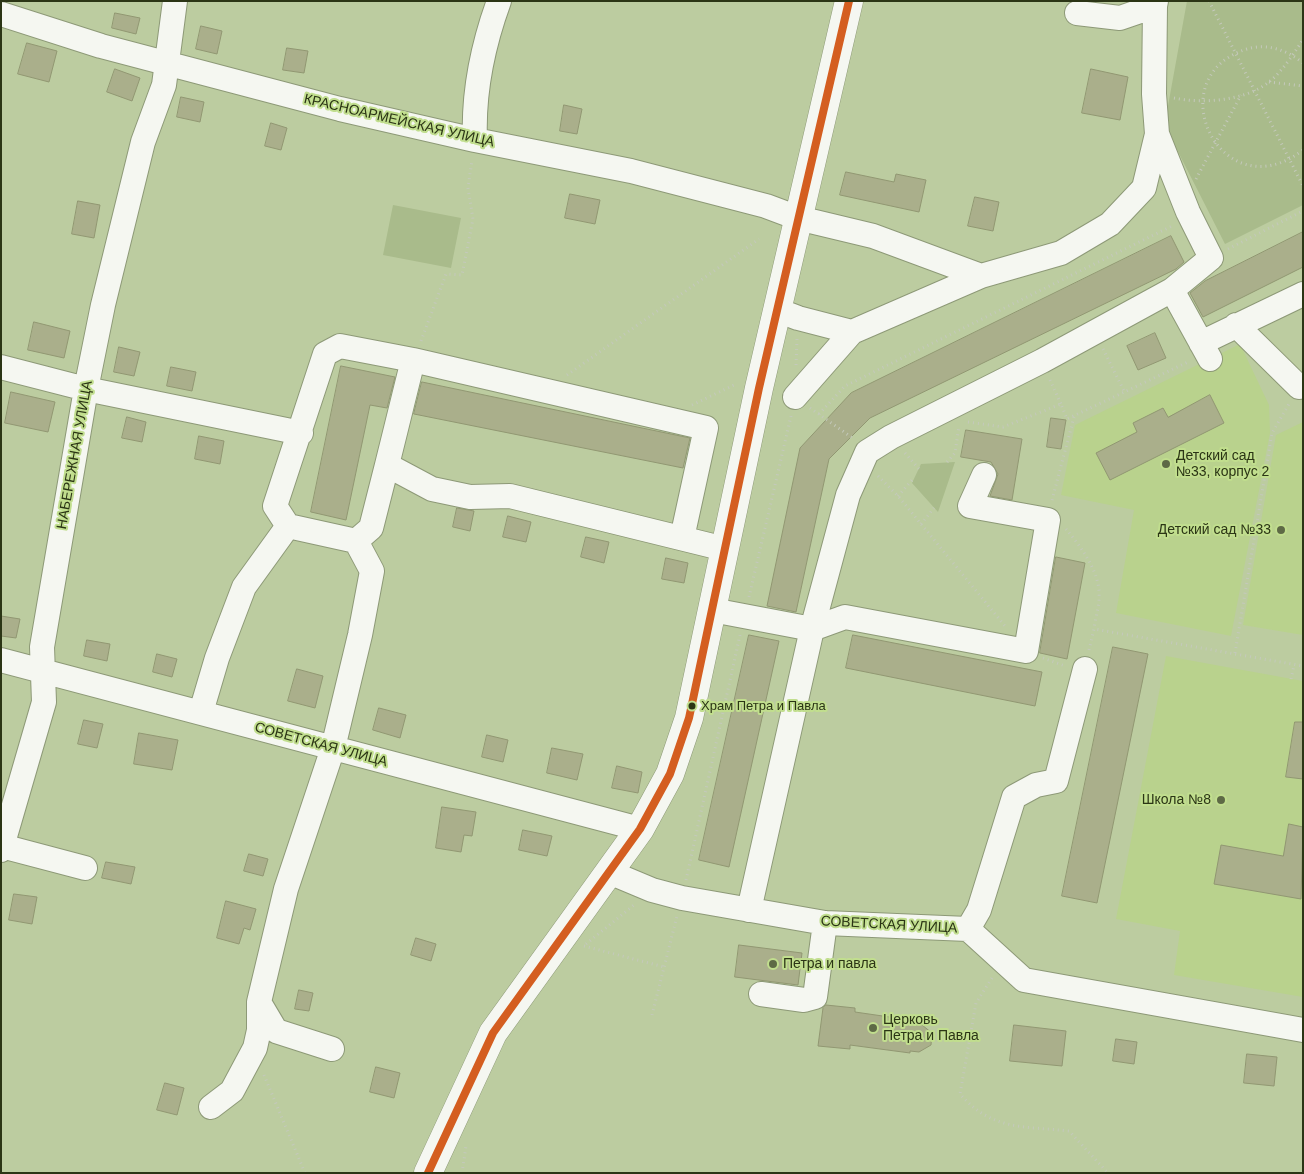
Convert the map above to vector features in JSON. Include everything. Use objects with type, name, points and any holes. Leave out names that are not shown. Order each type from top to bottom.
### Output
[{"type":"main road","points":[[428,1173],[493,1033],[640,829],[670,774],[689,718],[777,310],[849,1]]},
{"type":"street","name":"НАБЕРЕЖНАЯ УЛИЦА","points":[[2,848],[44,702],[42,647],[86,389],[103,305],[143,142],[164,85],[176,1]]},
{"type":"street","points":[[475,140],[476,101],[488,31],[499,1]]},
{"type":"street","points":[[749,910],[812,629],[861,450],[891,437],[1042,361],[1172,290],[1211,258],[1190,217],[1157,134],[1154,94],[1155,4],[1120,18],[1077,13]]},
{"type":"street","name":"КРАСНОАРМЕЙСКАЯ УЛИЦА","points":[[1,14],[101,46],[340,109],[475,140],[631,171],[766,206],[798,218],[873,236],[981,276]]},
{"type":"street","points":[[795,398],[852,332],[981,276],[1061,253],[1110,224],[1144,188],[1157,134]]},
{"type":"street","points":[[1172,290],[1206,352],[1236,325],[1303,294]]},
{"type":"street","points":[[777,310],[798,318],[852,332]]},
{"type":"street","points":[[1236,325],[1301,386]]},
{"type":"street","points":[[211,1107],[232,1091],[255,1048],[259,1030],[259,1002],[286,889],[333,748],[360,635],[372,571],[356,541],[288,526],[275,506],[301,433],[325,354],[340,346],[413,360],[544,392],[706,428],[682,538]]},
{"type":"street","points":[[356,541],[371,528],[413,360]]},
{"type":"street","points":[[1,367],[86,389],[301,433]]},
{"type":"street","points":[[387,465],[432,489],[470,497],[510,496],[725,549]]},
{"type":"street","points":[[712,610],[812,629],[845,616],[1026,651],[1049,516],[970,506],[984,475]]},
{"type":"street","points":[[201,712],[217,658],[244,587],[288,526]]},
{"type":"street","name":"СОВЕТСКАЯ УЛИЦА","points":[[1,660],[43,669],[640,829]]},
{"type":"street","points":[[968,929],[979,910],[1014,797],[1036,785],[1056,782],[1085,668]]},
{"type":"street","points":[[2,848],[85,868]]},
{"type":"street","name":"СОВЕТСКАЯ УЛИЦА","points":[[609,872],[652,890],[682,898],[825,924],[968,929],[1024,980],[1303,1030]]},
{"type":"street","points":[[761,994],[804,1000],[816,997],[825,924]]},
{"type":"street","points":[[259,1002],[276,1030],[332,1049]]},
{"type":"path","points":[[1209,1],[1303,186]]},
{"type":"path","points":[[1154,94],[1179,99],[1202,100],[1241,95],[1255,91],[1270,82],[1303,40]]},
{"type":"path","points":[[1303,63],[1292,55],[1274,48],[1254,47],[1235,53],[1219,64],[1208,81],[1202,100],[1204,123],[1215,144],[1230,158],[1249,166],[1270,166],[1290,160],[1303,150]]},
{"type":"path","points":[[1270,82],[1303,86]]},
{"type":"path","points":[[1195,182],[1241,95]]},
{"type":"path","points":[[413,360],[446,274],[462,275],[473,219],[468,188],[475,140]]},
{"type":"path","points":[[1211,258],[1303,211]]},
{"type":"path","points":[[1074,416],[1049,516],[1079,545],[1095,575],[1100,596],[1085,668],[1064,666],[1026,651],[861,450],[819,414],[845,386],[1190,217]]},
{"type":"path","points":[[544,392],[759,239]]},
{"type":"path","points":[[1094,332],[1124,391]]},
{"type":"path","points":[[1042,361],[1068,420],[1206,352]]},
{"type":"path","points":[[681,422],[693,403],[734,385]]},
{"type":"path","points":[[1235,653],[1272,433],[1301,386]]},
{"type":"path","points":[[946,462],[955,452],[960,421],[1003,427],[1061,404]]},
{"type":"path","points":[[898,496],[914,478]]},
{"type":"path","points":[[921,524],[934,508]]},
{"type":"path","points":[[1094,628],[1303,666]]},
{"type":"path","points":[[1291,679],[1294,665]]},
{"type":"path","points":[[578,953],[652,890]]},
{"type":"path","points":[[652,1015],[682,898]]},
{"type":"path","points":[[584,946],[664,967]]},
{"type":"path","points":[[1003,960],[976,1003],[960,1094],[974,1110],[997,1122],[1069,1131],[1108,1173]]},
{"type":"path","points":[[255,1048],[272,1097],[304,1173]]},
{"type":"path","points":[[462,1173],[467,1139]]},
{"type":"shaded area","points":[[1187,1],[1303,2],[1303,205],[1225,244],[1169,134],[1166,117]]},
{"type":"shaded area","points":[[393,205],[461,218],[451,268],[383,255]]},
{"type":"shaded area","name":"Детский сад №33, корпус 2","points":[[1240,344],[1269,405],[1270,433],[1231,636],[1116,613],[1134,510],[1061,495],[1075,425]]},
{"type":"shaded area","name":"Детский сад №33","points":[[1303,422],[1303,635],[1243,625],[1276,435]]},
{"type":"shaded area","points":[[955,462],[938,512],[912,483],[921,464]]},
{"type":"shaded area","name":"Школа №8","points":[[1166,656],[1303,681],[1303,997],[1174,975],[1180,931],[1116,919]]},
{"type":"building","points":[[115,13],[140,18],[136,34],[112,28]]},
{"type":"building","points":[[201,26],[222,31],[217,54],[196,49]]},
{"type":"building","points":[[27,43],[57,51],[49,82],[18,74]]},
{"type":"building","points":[[287,48],[308,51],[304,73],[283,70]]},
{"type":"building","points":[[115,69],[140,78],[132,101],[107,92]]},
{"type":"building","points":[[1091,69],[1128,77],[1120,120],[1082,113]]},
{"type":"building","points":[[181,97],[204,102],[200,122],[177,117]]},
{"type":"building","points":[[564,105],[582,109],[577,134],[560,131]]},
{"type":"building","points":[[271,123],[287,128],[281,150],[265,146]]},
{"type":"building","points":[[846,172],[894,182],[896,174],[926,180],[919,212],[840,195]]},
{"type":"building","points":[[570,194],[600,200],[595,224],[565,218]]},
{"type":"building","points":[[975,197],[999,202],[993,231],[968,226]]},
{"type":"building","points":[[78,201],[100,205],[94,238],[72,234]]},
{"type":"building","points":[[1303,232],[1303,267],[1203,317],[1190,293],[1205,281]]},
{"type":"building","points":[[1171,236],[1184,262],[1176,269],[870,418],[829,459],[796,612],[767,606],[800,448],[851,393]]},
{"type":"building","points":[[34,322],[70,331],[64,358],[28,350]]},
{"type":"building","points":[[1155,333],[1166,358],[1138,370],[1127,346]]},
{"type":"building","points":[[119,347],[140,352],[134,376],[114,372]]},
{"type":"building","points":[[341,366],[395,377],[387,408],[370,405],[346,520],[311,512]]},
{"type":"building","points":[[171,367],[196,372],[192,391],[167,386]]},
{"type":"building","points":[[422,382],[690,438],[683,468],[414,414]]},
{"type":"building","points":[[11,392],[55,402],[48,432],[5,423]]},
{"type":"building","points":[[1210,395],[1224,423],[1110,480],[1096,453],[1137,432],[1133,423],[1163,408],[1168,417]]},
{"type":"building","points":[[127,417],[146,422],[142,442],[122,438]]},
{"type":"building","points":[[1051,418],[1066,420],[1061,449],[1047,447]]},
{"type":"building","points":[[966,430],[1022,439],[1012,500],[990,496],[998,474],[991,462],[961,457]]},
{"type":"building","points":[[199,436],[224,441],[220,464],[195,459]]},
{"type":"building","points":[[457,508],[474,511],[470,531],[453,527]]},
{"type":"building","points":[[508,516],[531,522],[526,542],[503,537]]},
{"type":"building","points":[[586,537],[609,542],[604,563],[581,557]]},
{"type":"building","points":[[1056,557],[1085,563],[1067,659],[1040,653]]},
{"type":"building","points":[[666,558],[688,563],[684,583],[662,579]]},
{"type":"building","points":[[1,616],[20,619],[16,638],[1,636]]},
{"type":"building","points":[[749,635],[779,641],[729,867],[699,860]]},
{"type":"building","points":[[853,635],[1042,672],[1035,706],[846,668]]},
{"type":"building","points":[[87,640],[110,644],[107,661],[84,656]]},
{"type":"building","points":[[1113,647],[1148,654],[1097,903],[1062,896]]},
{"type":"building","points":[[157,654],[177,659],[172,677],[153,672]]},
{"type":"building","points":[[297,669],[323,676],[315,708],[288,701]]},
{"type":"building","points":[[379,708],[406,715],[400,738],[373,730]]},
{"type":"building","points":[[84,720],[103,724],[97,748],[78,744]]},
{"type":"building","points":[[1295,722],[1303,722],[1303,779],[1286,777]]},
{"type":"building","points":[[139,733],[178,740],[172,770],[134,764]]},
{"type":"building","points":[[487,735],[508,740],[503,762],[482,757]]},
{"type":"building","points":[[552,748],[583,754],[577,780],[547,773]]},
{"type":"building","points":[[617,766],[642,772],[638,793],[612,788]]},
{"type":"building","points":[[442,807],[476,812],[472,836],[464,835],[461,852],[436,848]]},
{"type":"building","points":[[1289,824],[1303,827],[1301,899],[1214,884],[1221,845],[1283,856]]},
{"type":"building","points":[[523,830],[552,836],[547,856],[519,850]]},
{"type":"building","points":[[249,854],[268,859],[263,876],[244,871]]},
{"type":"building","points":[[106,862],[135,867],[131,884],[102,878]]},
{"type":"building","points":[[14,894],[37,897],[32,924],[9,920]]},
{"type":"building","points":[[226,901],[256,909],[250,930],[244,928],[239,944],[217,938]]},
{"type":"building","points":[[416,938],[436,944],[431,961],[411,955]]},
{"type":"building","points":[[739,945],[802,953],[798,985],[735,977]]},
{"type":"building","points":[[299,990],[313,993],[309,1011],[295,1009]]},
{"type":"building","name":"Церковь Петра и Павла","points":[[826,1005],[855,1008],[855,1012],[917,1021],[932,1033],[931,1045],[919,1052],[910,1051],[910,1053],[850,1045],[850,1049],[818,1046],[823,1008]]},
{"type":"building","points":[[1014,1025],[1066,1031],[1062,1066],[1010,1061]]},
{"type":"building","points":[[1116,1039],[1137,1042],[1134,1064],[1113,1061]]},
{"type":"building","points":[[1247,1054],[1277,1057],[1274,1086],[1244,1083]]},
{"type":"building","points":[[376,1067],[400,1073],[394,1098],[370,1092]]},
{"type":"building","points":[[165,1083],[184,1088],[177,1115],[157,1110]]},
{"type":"transit line","points":[[428,1173],[493,1033],[640,829],[670,774],[689,718],[759,388],[849,1]]},
{"type":"place","name":"Детский сад №33, корпус 2","points":[[1166,464]]},
{"type":"place","name":"Детский сад №33","points":[[1281,530]]},
{"type":"place","name":"Храм Петра и Павла","points":[[692,706]]},
{"type":"place","name":"Школа №8","points":[[1221,800]]},
{"type":"place","name":"Петра и павла","points":[[773,964]]},
{"type":"place","name":"Церковь Петра и Павла","points":[[873,1028]]}]
